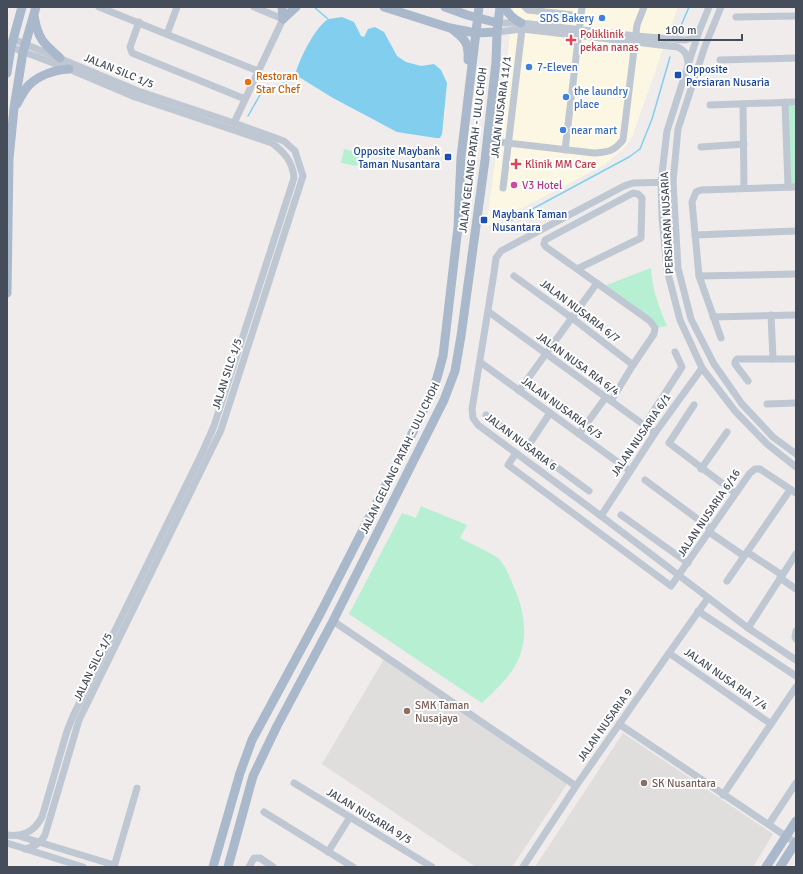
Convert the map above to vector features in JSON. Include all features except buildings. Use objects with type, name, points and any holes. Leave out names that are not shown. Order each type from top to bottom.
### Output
[{"type":"main road","points":[[7,73],[12,43],[22,7]]},
{"type":"main road","points":[[282,7],[283,19]]},
{"type":"main road","points":[[283,19],[296,7]]},
{"type":"main road","points":[[384,7],[450,28],[476,32],[497,32]]},
{"type":"main road","points":[[445,7],[498,23]]},
{"type":"main road","points":[[449,7],[461,10],[470,7]]},
{"type":"main road","name":"JALAN GELANG PATAH - ULU CHOH","points":[[213,867],[240,773],[252,740],[320,614],[420,418],[437,378],[443,356],[458,227],[460,157],[479,7]]},
{"type":"main road","name":"JALAN GELANG PATAH - ULU CHOH","points":[[228,867],[253,776],[277,726],[444,400],[455,371],[485,160],[496,62],[500,7]]},
{"type":"main road","points":[[505,7],[509,15],[522,26]]},
{"type":"main road","points":[[7,293],[9,169],[14,108],[24,48],[35,10]]},
{"type":"main road","points":[[35,10],[39,36],[45,45],[60,58]]},
{"type":"main road","points":[[450,28],[462,37],[466,43],[469,53],[467,99]]},
{"type":"main road","points":[[14,108],[29,85],[55,70],[69,69]]},
{"type":"main road","points":[[490,118],[490,130],[494,140],[504,143]]},
{"type":"main road","points":[[485,160],[490,146],[493,144],[504,143]]},
{"type":"main road","points":[[766,867],[796,821]]},
{"type":"main road","points":[[780,867],[796,843]]},
{"type":"street","points":[[99,7],[258,71]]},
{"type":"street","points":[[167,34],[177,7]]},
{"type":"street","points":[[234,123],[283,19],[254,7]]},
{"type":"street","points":[[525,7],[528,10],[581,16]]},
{"type":"street","points":[[565,150],[582,7]]},
{"type":"street","points":[[504,143],[594,153],[608,152],[617,148],[623,140],[637,25],[644,7]]},
{"type":"street","name":"PERSIARAN NUSARIA","points":[[709,7],[698,34],[667,131],[661,182],[662,218],[667,270],[680,320],[702,368],[735,411],[767,444],[796,467]]},
{"type":"street","name":"PERSIARAN NUSARIA","points":[[721,7],[705,46],[678,129],[673,182],[678,268],[691,319],[714,364],[742,404],[773,437],[796,454]]},
{"type":"street","points":[[736,17],[796,16]]},
{"type":"street","points":[[139,22],[130,47],[132,53],[245,99]]},
{"type":"street","points":[[498,23],[635,39],[678,47],[684,50],[687,54],[688,64]]},
{"type":"street","points":[[497,32],[522,26]]},
{"type":"street","name":"JALAN NUSARIA 11/1","points":[[503,188],[504,143],[522,26]]},
{"type":"street","points":[[635,39],[685,40],[698,34]]},
{"type":"street","name":"JALAN SILC 1/5","points":[[12,43],[135,97],[272,143],[281,149],[288,159],[293,170],[294,178],[214,426],[73,716],[67,731],[42,817],[30,832],[19,836]]},
{"type":"street","name":"JALAN SILC 1/5","points":[[24,48],[60,58],[138,91],[284,141],[295,151],[303,176],[221,430],[79,720],[50,821],[41,842]]},
{"type":"street","points":[[720,60],[796,58]]},
{"type":"street","points":[[785,102],[788,187]]},
{"type":"street","points":[[710,105],[796,102]]},
{"type":"street","points":[[743,104],[744,188]]},
{"type":"street","points":[[701,146],[744,144]]},
{"type":"street","name":"JALAN NUSARIA 6","points":[[673,182],[633,183],[624,186],[501,251],[496,258],[472,409],[473,418],[478,425],[748,628],[796,660]]},
{"type":"street","points":[[721,338],[699,276],[692,202],[696,192],[701,190],[796,187]]},
{"type":"street","points":[[578,269],[641,238],[642,198],[638,194],[633,193],[545,240],[544,244],[546,247],[650,321],[655,328],[654,334],[608,399],[579,434]]},
{"type":"street","points":[[695,235],[796,231]]},
{"type":"street","points":[[699,276],[796,274]]},
{"type":"street","name":"JALAN NUSARIA 6/7","points":[[514,276],[633,364]]},
{"type":"street","points":[[519,391],[597,283]]},
{"type":"street","name":"JALAN NUSA RIA 6/4","points":[[488,312],[655,433]]},
{"type":"street","points":[[771,315],[773,359]]},
{"type":"street","points":[[713,317],[796,315]]},
{"type":"street","points":[[644,426],[682,367],[675,352]]},
{"type":"street","points":[[748,381],[735,364],[737,359],[796,359]]},
{"type":"street","name":"JALAN NUSARIA 6/3","points":[[480,362],[630,471]]},
{"type":"street","name":"JALAN NUSARIA 6/1","points":[[601,516],[655,433],[702,368]]},
{"type":"street","points":[[767,404],[796,403]]},
{"type":"street","points":[[694,405],[669,443],[735,493]]},
{"type":"street","points":[[528,446],[550,413]]},
{"type":"street","points":[[486,415],[589,491]]},
{"type":"street","points":[[701,468],[727,432]]},
{"type":"street","points":[[516,453],[508,465],[671,586],[678,575]]},
{"type":"street","name":"JALAN NUSARIA 6/16","points":[[678,575],[688,563],[735,493],[750,473],[755,469],[760,469],[793,492]]},
{"type":"street","points":[[646,480],[710,530],[781,577],[796,589]]},
{"type":"street","points":[[727,581],[793,492]]},
{"type":"street","points":[[621,515],[688,563]]},
{"type":"street","points":[[748,628],[796,554]]},
{"type":"street","name":"JALAN NUSARIA 9","points":[[523,867],[576,786],[708,598]]},
{"type":"street","points":[[698,611],[796,676]]},
{"type":"street","points":[[332,620],[576,786]]},
{"type":"street","name":"JALAN NUSA RIA 7/4","points":[[669,652],[771,724]]},
{"type":"street","points":[[724,795],[796,687]]},
{"type":"street","points":[[619,724],[796,843]]},
{"type":"street","name":"JALAN NUSARIA 9/5","points":[[294,783],[432,867]]},
{"type":"street","points":[[769,824],[796,783]]},
{"type":"street","points":[[7,834],[41,842],[114,866],[137,788]]},
{"type":"street","points":[[264,812],[353,867]]},
{"type":"street","points":[[328,852],[350,817]]},
{"type":"street","points":[[25,849],[41,842]]},
{"type":"street","points":[[7,843],[82,867],[84,856]]},
{"type":"street","points":[[249,867],[254,858],[260,858],[273,867]]},
{"type":"street","points":[[417,867],[421,860]]},
{"type":"shaded area","points":[[513,7],[678,7],[632,137],[625,147],[604,165],[486,227],[499,134]]},
{"type":"shaded area","name":"SMK Taman Nusajaya","points":[[384,659],[567,784],[512,867],[476,867],[322,764]]},
{"type":"shaded area","name":"SK Nusantara","points":[[623,733],[773,834],[753,867],[535,867]]},
{"type":"green space","points":[[787,106],[796,106],[796,184],[789,184]]},
{"type":"green space","points":[[344,149],[360,153],[357,166],[341,163]]},
{"type":"green space","points":[[651,268],[654,291],[667,326],[656,328],[604,286]]},
{"type":"green space","points":[[421,506],[467,525],[460,538],[498,558],[508,573],[521,608],[524,637],[520,655],[509,675],[482,703],[349,614],[402,513],[416,518]]},
{"type":"water","points":[[342,17],[354,22],[361,36],[364,37],[368,29],[375,27],[384,32],[397,56],[406,62],[421,66],[434,64],[441,70],[447,83],[442,134],[440,138],[397,132],[333,98],[299,77],[296,72],[304,52],[322,24],[327,20]]},
{"type":"waterway","points":[[314,7],[328,19]]},
{"type":"waterway","points":[[677,35],[689,7]]},
{"type":"waterway","points":[[497,228],[629,157],[640,149],[652,119],[670,57]]},
{"type":"waterway","points":[[248,116],[260,95],[269,89],[299,77]]},
{"type":"place","name":"SDS Bakery","points":[[602,18]]},
{"type":"place","name":"Poliklinik pekan nanas","points":[[571,40]]},
{"type":"place","name":"7-Eleven","points":[[529,67]]},
{"type":"place","name":"Opposite Persiaran Nusaria","points":[[678,75]]},
{"type":"place","name":"Restoran Star Chef","points":[[248,82]]},
{"type":"place","name":"the laundry place","points":[[566,97]]},
{"type":"place","name":"near mart","points":[[563,130]]},
{"type":"place","name":"Opposite Maybank Taman Nusantara","points":[[448,157]]},
{"type":"place","name":"Klinik MM Care","points":[[516,164]]},
{"type":"place","name":"V3 Hotel","points":[[514,185]]},
{"type":"place","name":"Maybank Taman Nusantara","points":[[484,220]]},
{"type":"place","name":"SMK Taman Nusajaya","points":[[407,711]]},
{"type":"place","name":"SK Nusantara","points":[[644,783]]}]
